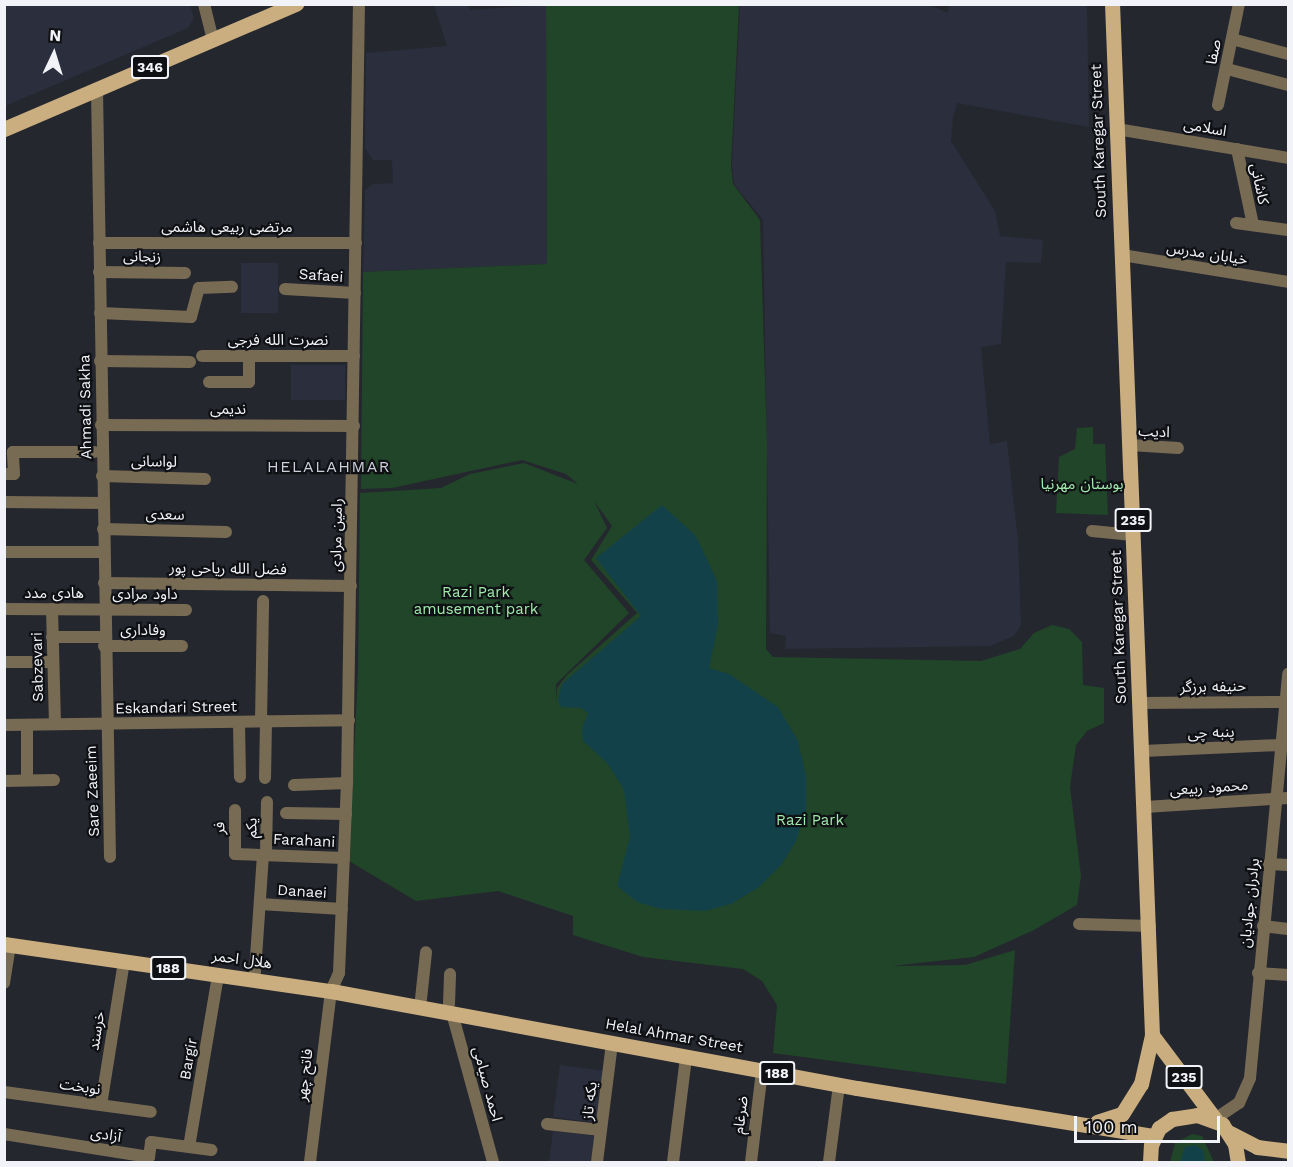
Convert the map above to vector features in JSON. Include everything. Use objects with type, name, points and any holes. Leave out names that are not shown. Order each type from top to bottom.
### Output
[{"type":"main road","name":"346","points":[[4,129],[296,4]]},
{"type":"main road","name":"South Karegar Street","points":[[1093,1124],[1122,1114],[1141,1084],[1152,1035],[1150,926],[1112,4]]},
{"type":"main road","name":"هلال احمر","points":[[7,945],[331,992]]},
{"type":"main road","name":"Helal Ahmar Street","points":[[331,992],[451,1009],[612,1043],[839,1085],[1093,1124],[1154,1136]]},
{"type":"main road","name":"235","points":[[1152,1035],[1215,1119]]},
{"type":"main road","points":[[1150,1162],[1154,1136],[1172,1119],[1197,1115],[1215,1119],[1228,1132],[1257,1148],[1288,1151]]},
{"type":"main road","points":[[1228,1132],[1238,1162]]},
{"type":"street","points":[[204,4],[213,40]]},
{"type":"street","name":"رامین مرادی","points":[[331,992],[339,973],[349,720],[359,4]]},
{"type":"street","name":"صفا","points":[[1218,105],[1239,4]]},
{"type":"street","points":[[1232,39],[1288,54]]},
{"type":"street","points":[[1227,69],[1288,85]]},
{"type":"street","name":"Ahmadi Sakha","points":[[97,90],[106,724]]},
{"type":"street","name":"اسلامی","points":[[1117,129],[1288,158]]},
{"type":"street","name":"کاشانی","points":[[1237,149],[1253,225]]},
{"type":"street","name":"کاشانی","points":[[1236,223],[1288,230]]},
{"type":"street","name":"مرتضی ربیعی هاشمی","points":[[99,243],[356,243]]},
{"type":"street","name":"خیابان مدرس","points":[[1122,255],[1288,282]]},
{"type":"street","name":"زنجانی","points":[[99,272],[185,273]]},
{"type":"street","points":[[100,314],[191,317],[195,312],[199,288],[232,287]]},
{"type":"street","name":"Safaei","points":[[285,289],[355,293]]},
{"type":"street","name":"نصرت الله فرجی","points":[[202,356],[354,356]]},
{"type":"street","points":[[209,382],[249,382],[249,356]]},
{"type":"street","points":[[100,361],[190,362]]},
{"type":"street","name":"ندیمی","points":[[101,425],[354,426]]},
{"type":"street","name":"ادیب","points":[[1130,446],[1178,448]]},
{"type":"street","points":[[4,474],[14,474],[13,452],[94,452]]},
{"type":"street","name":"لواسانی","points":[[102,476],[205,478]]},
{"type":"street","points":[[4,502],[102,503]]},
{"type":"street","name":"سعدی","points":[[103,529],[226,532]]},
{"type":"street","points":[[1092,531],[1133,535]]},
{"type":"street","points":[[4,552],[103,552]]},
{"type":"street","name":"فضل الله ریاحی پور","points":[[104,583],[351,586]]},
{"type":"street","points":[[263,601],[265,778]]},
{"type":"street","name":"هادی مدد","points":[[4,609],[104,610]]},
{"type":"street","name":"Sabzevari","points":[[52,609],[55,724]]},
{"type":"street","name":"داود مرادی","points":[[104,610],[186,610]]},
{"type":"street","name":"وفاداری","points":[[52,637],[182,646]]},
{"type":"street","points":[[4,662],[53,662]]},
{"type":"street","name":"برادران جوادیان","points":[[1215,1119],[1239,1103],[1247,1089],[1269,864],[1282,798],[1281,745],[1288,674]]},
{"type":"street","name":"حنیفه برزگر","points":[[1140,703],[1286,702]]},
{"type":"street","name":"Eskandari Street","points":[[4,725],[349,720]]},
{"type":"street","points":[[239,722],[240,777]]},
{"type":"street","name":"Sare Zaeeim","points":[[106,724],[110,857]]},
{"type":"street","points":[[27,725],[27,780]]},
{"type":"street","name":"پنبه چی","points":[[1143,751],[1281,745]]},
{"type":"street","points":[[4,781],[54,780]]},
{"type":"street","points":[[294,785],[347,783]]},
{"type":"street","name":"محمود ربیعی","points":[[1145,807],[1282,798]]},
{"type":"street","name":"یکم","points":[[255,972],[267,802]]},
{"type":"street","name":"فر","points":[[235,810],[235,854],[265,854]]},
{"type":"street","points":[[286,813],[346,814]]},
{"type":"street","name":"Farahani","points":[[265,854],[344,858]]},
{"type":"street","points":[[1269,864],[1288,865]]},
{"type":"street","name":"Danaei","points":[[260,904],[342,909]]},
{"type":"street","points":[[1079,924],[1150,926]]},
{"type":"street","points":[[1263,926],[1287,929]]},
{"type":"street","points":[[4,984],[7,945]]},
{"type":"street","points":[[422,999],[426,952]]},
{"type":"street","name":"خرسند","points":[[100,1105],[124,962]]},
{"type":"street","points":[[1258,973],[1288,975]]},
{"type":"street","name":"احمد صیامی","points":[[450,974],[451,1009],[493,1162]]},
{"type":"street","name":"Bargir","points":[[189,1147],[218,975]]},
{"type":"street","name":"فاتح چهر","points":[[310,1162],[331,992]]},
{"type":"street","name":"یکه تاز","points":[[597,1162],[612,1043]]},
{"type":"street","points":[[673,1162],[686,1057]]},
{"type":"street","name":"ضرغام","points":[[751,1162],[762,1071]]},
{"type":"street","points":[[829,1162],[839,1085]]},
{"type":"street","name":"نوبخت","points":[[4,1092],[151,1112]]},
{"type":"street","points":[[547,1124],[601,1130]]},
{"type":"street","name":"آزادی","points":[[4,1134],[149,1157],[151,1142],[189,1147]]},
{"type":"street","points":[[189,1147],[211,1150]]},
{"type":"shaded area","points":[[5,4],[190,5],[194,18],[188,28],[5,106]]},
{"type":"shaded area","points":[[434,5],[468,5],[470,10],[546,5],[547,264],[363,272],[365,190],[373,184],[393,183],[392,160],[373,160],[365,148],[366,53],[447,46]]},
{"type":"shaded area","points":[[740,5],[929,5],[948,13],[949,5],[1087,5],[1089,127],[957,103],[953,117],[951,141],[995,211],[1000,236],[1043,240],[1041,263],[1006,262],[1001,344],[981,347],[990,444],[1007,441],[1018,541],[1021,625],[1014,636],[990,646],[785,649],[786,636],[770,633],[763,220],[734,184],[732,165]]},
{"type":"shaded area","points":[[241,263],[278,263],[278,313],[241,313]]},
{"type":"shaded area","points":[[291,365],[345,365],[345,400],[291,400]]},
{"type":"shaded area","points":[[662,505],[696,536],[717,581],[718,625],[709,668],[729,674],[778,707],[798,741],[806,776],[806,810],[796,841],[782,864],[759,887],[731,904],[704,911],[661,909],[637,902],[617,886],[630,837],[624,790],[608,764],[583,741],[582,729],[588,713],[581,708],[561,707],[558,701],[562,684],[641,616],[596,558]]},
{"type":"shaded area","points":[[560,1065],[605,1071],[597,1123],[553,1117]]},
{"type":"shaded area","points":[[553,1131],[595,1136],[592,1162],[549,1162]]},
{"type":"shaded area","points":[[1195,1145],[1203,1150],[1205,1162],[1180,1162],[1185,1147]]},
{"type":"green space","name":"Razi Park","points":[[546,5],[739,5],[731,165],[733,184],[760,220],[767,443],[766,649],[773,657],[981,661],[1020,649],[1034,633],[1052,625],[1069,629],[1082,642],[1083,685],[1104,688],[1104,723],[1087,731],[1076,745],[1070,787],[1081,876],[1077,905],[1034,930],[974,957],[892,966],[965,965],[1015,950],[1006,1084],[773,1053],[777,1005],[762,981],[743,969],[643,957],[573,935],[573,916],[498,891],[416,901],[349,861],[358,671],[360,493],[441,488],[470,474],[524,463],[578,484],[566,474],[522,460],[392,488],[361,489],[363,272],[547,264]],"holes":[[[594,501],[612,526],[591,560],[637,613],[567,675],[557,688],[556,703],[556,684],[629,613],[584,560],[607,528]]]},
{"type":"green space","name":"بوستان مهرنیا","points":[[1093,427],[1093,444],[1105,444],[1108,515],[1056,513],[1059,457],[1075,449],[1077,428]]},
{"type":"green space","points":[[1192,1134],[1202,1136],[1214,1162],[1170,1162],[1175,1143]]},
{"type":"district","name":"HELALAHMAR","points":[[329,467]]},
{"type":"park label","name":"Razi Park amusement park","points":[[476,600]]}]
